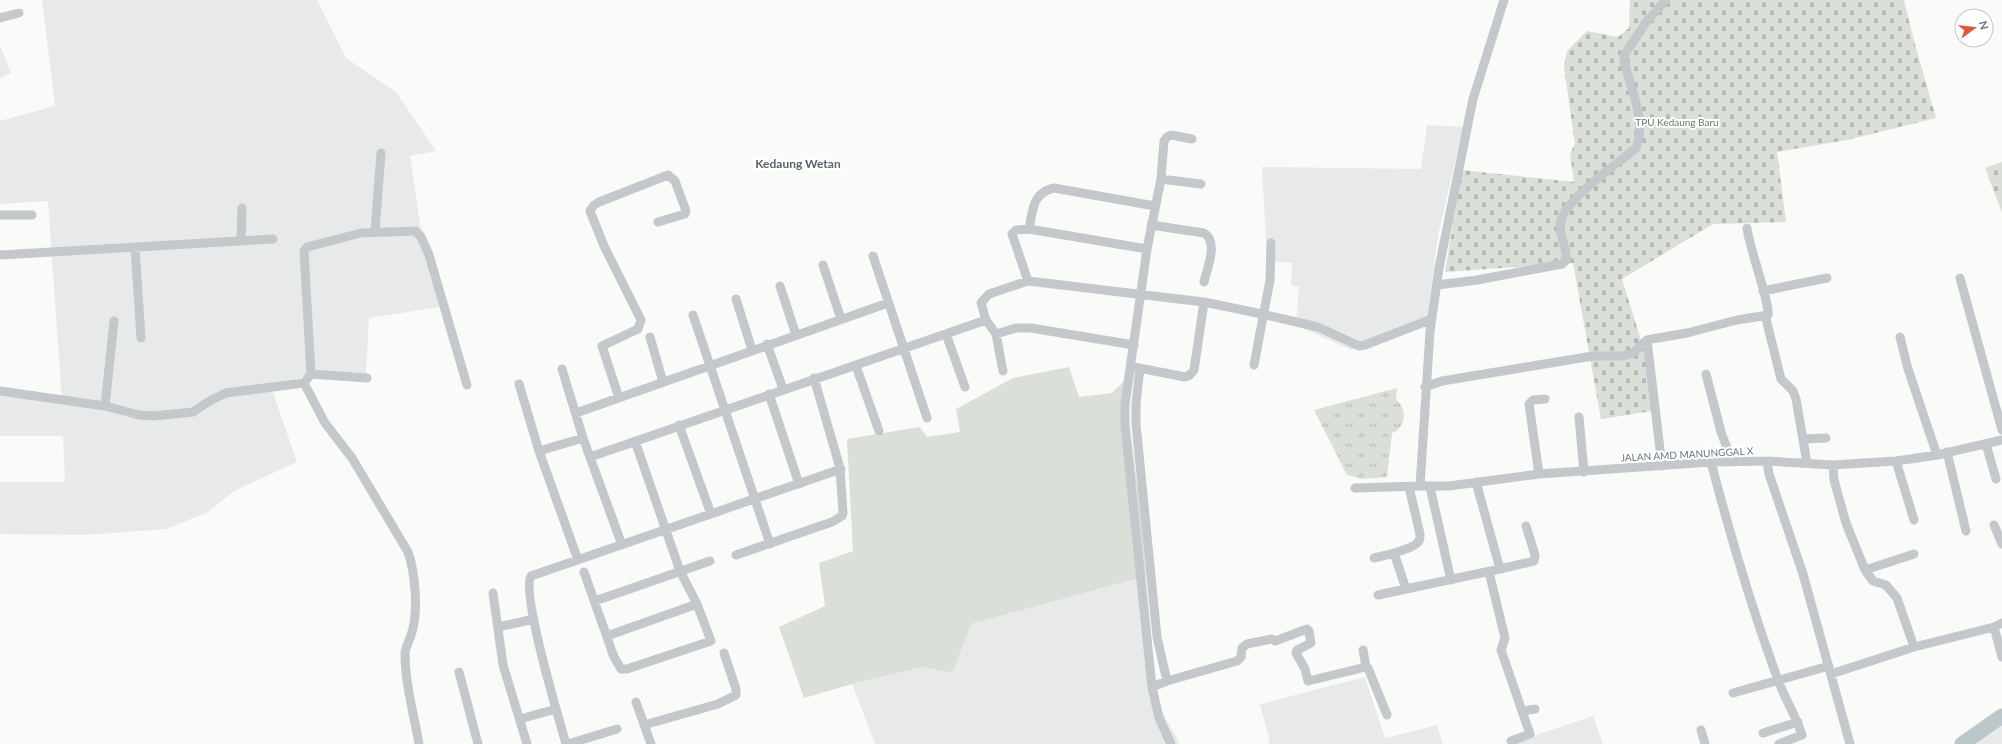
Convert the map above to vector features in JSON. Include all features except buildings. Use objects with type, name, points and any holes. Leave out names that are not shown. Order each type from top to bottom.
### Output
[{"type":"street","points":[[1420,486],[1425,387],[1437,285],[1473,99],[1504,0]]},
{"type":"street","points":[[1437,285],[1477,280],[1562,264],[1566,260],[1567,254],[1560,232],[1560,221],[1569,204],[1636,148],[1641,135],[1640,122],[1624,60],[1625,54],[1647,21],[1666,0]]},
{"type":"street","points":[[0,18],[19,13]]},
{"type":"street","points":[[1167,681],[1157,637],[1136,424],[1134,345],[1147,249],[1161,179],[1164,141],[1166,137],[1171,135],[1192,139]]},
{"type":"street","points":[[375,231],[381,153]]},
{"type":"street","points":[[619,398],[602,346],[638,329],[641,320],[604,246],[590,211],[594,205],[600,202],[668,175],[675,181],[686,211],[684,214],[658,222]]},
{"type":"street","points":[[1161,179],[1201,184]]},
{"type":"street","points":[[1029,229],[1034,203],[1038,196],[1046,190],[1054,188],[1155,206]]},
{"type":"street","points":[[241,241],[242,208]]},
{"type":"street","points":[[0,215],[32,215]]},
{"type":"street","points":[[1151,225],[1204,233],[1208,235],[1212,244],[1204,282]]},
{"type":"street","points":[[1425,387],[1442,381],[1593,356],[1622,356],[1633,353],[1647,340],[1686,333],[1737,320],[1765,316],[1769,314],[1748,243],[1747,228]]},
{"type":"street","points":[[1028,281],[1012,234],[1016,230],[1029,229],[1147,249]]},
{"type":"street","points":[[0,391],[105,406],[139,415],[153,416],[193,412],[211,400],[226,393],[304,383],[311,374],[304,251],[307,247],[375,231],[415,231],[421,237],[432,266],[467,385]]},
{"type":"street","points":[[0,255],[273,239]]},
{"type":"street","points":[[1254,365],[1262,314],[1270,280],[1271,243]]},
{"type":"street","points":[[135,247],[140,338]]},
{"type":"street","points":[[873,256],[902,350],[926,418]]},
{"type":"street","points":[[823,265],[841,319]]},
{"type":"street","points":[[1763,292],[1827,278]]},
{"type":"street","points":[[1960,278],[2002,430]]},
{"type":"street","points":[[1003,372],[996,334],[986,320],[981,303],[990,294],[1028,281],[1204,302],[1318,328],[1359,346],[1365,345],[1432,318]]},
{"type":"street","points":[[780,286],[796,335]]},
{"type":"street","points":[[736,299],[752,350]]},
{"type":"street","points":[[1135,368],[1185,377],[1190,375],[1194,370],[1204,302]]},
{"type":"street","points":[[576,413],[710,367],[768,344],[888,303]]},
{"type":"street","points":[[694,315],[770,544]]},
{"type":"street","points":[[1765,316],[1780,379],[1793,392],[1796,400],[1807,463]]},
{"type":"street","points":[[590,457],[814,378],[856,366],[986,320]]},
{"type":"street","points":[[105,406],[114,321]]},
{"type":"street","points":[[996,334],[1016,328],[1031,328],[1134,345]]},
{"type":"street","points":[[946,334],[965,387]]},
{"type":"street","points":[[1900,336],[1908,369],[1937,455]]},
{"type":"street","points":[[650,337],[664,382]]},
{"type":"street","points":[[1647,340],[1662,466]]},
{"type":"street","points":[[768,344],[783,389]]},
{"type":"street","points":[[856,366],[879,431]]},
{"type":"street","points":[[1135,368],[1125,404],[1125,426],[1152,687],[1159,718],[1171,744]]},
{"type":"street","points":[[562,369],[583,438],[622,545]]},
{"type":"street","points":[[311,374],[367,378]]},
{"type":"street","points":[[1706,374],[1721,432],[1732,461]]},
{"type":"street","points":[[736,555],[832,522],[842,516],[840,469],[814,378]]},
{"type":"street","points":[[304,383],[325,423],[352,458],[408,552],[412,565],[415,621],[411,639],[405,651],[406,676],[419,744]]},
{"type":"street","points":[[519,384],[539,451],[578,560]]},
{"type":"street","points":[[769,394],[799,484]]},
{"type":"street","points":[[1539,474],[1529,404],[1533,400],[1545,399]]},
{"type":"street","points":[[1579,417],[1584,472]]},
{"type":"street","points":[[679,425],[710,514]]},
{"type":"street","points":[[539,451],[583,438]]},
{"type":"street","points":[[1803,439],[1826,438]]},
{"type":"street","name":"JALAN AMD MANUNGGAL X","points":[[1355,488],[1449,486],[1539,474],[1711,462],[1767,461],[1833,465],[1896,461],[1937,455],[2002,440]]},
{"type":"street","points":[[584,572],[614,657],[621,669],[710,642],[696,604],[680,571],[634,441]]},
{"type":"street","points":[[1986,444],[1996,479]]},
{"type":"street","points":[[1947,452],[1966,532]]},
{"type":"street","points":[[1767,461],[1769,474],[1803,574],[1850,744]]},
{"type":"street","points":[[1896,461],[1914,520]]},
{"type":"street","points":[[1711,462],[1730,533],[1779,682],[1798,722],[1802,735],[1779,744]]},
{"type":"street","points":[[1833,465],[1834,480],[1846,524],[1865,570],[1873,581],[1886,585],[1897,598],[1914,647]]},
{"type":"street","points":[[617,729],[567,744],[556,709],[534,619],[528,585],[531,576],[840,469]]},
{"type":"street","points":[[1476,482],[1500,570]]},
{"type":"street","points":[[1430,486],[1451,580]]},
{"type":"street","points":[[1374,558],[1394,553],[1415,544],[1419,540],[1420,534],[1409,487]]},
{"type":"street","points":[[1994,525],[2002,544]]},
{"type":"street","points":[[1378,595],[1500,570],[1534,561],[1535,555],[1526,526]]},
{"type":"street","points":[[1394,553],[1406,589]]},
{"type":"street","points":[[1865,570],[1914,554]]},
{"type":"street","points":[[595,601],[710,561]]},
{"type":"street","points":[[1489,572],[1505,638],[1501,650],[1530,734],[1511,741]]},
{"type":"street","points":[[493,593],[503,665],[527,744]]},
{"type":"street","points":[[607,636],[696,604]]},
{"type":"street","points":[[498,627],[534,619]]},
{"type":"street","points":[[1733,693],[1830,670],[1998,625],[2002,657]]},
{"type":"street","points":[[1152,687],[1167,681],[1237,661],[1241,657],[1242,648],[1247,644],[1272,639],[1275,641],[1307,629],[1309,631],[1311,643],[1297,650],[1296,653],[1304,668],[1308,681],[1366,667]]},
{"type":"street","points":[[1363,650],[1366,667],[1374,680],[1387,715]]},
{"type":"street","points":[[644,725],[718,704],[736,695],[736,689],[724,653]]},
{"type":"street","points":[[459,672],[478,744]]},
{"type":"street","points":[[636,702],[651,744]]},
{"type":"street","points":[[520,719],[556,709]]},
{"type":"street","points":[[1522,711],[1536,709]]},
{"type":"street","points":[[1763,733],[1798,722]]},
{"type":"street","points":[[1701,730],[1705,744]]},
{"type":"shaded area","points":[[42,0],[317,0],[346,58],[396,92],[436,151],[410,156],[420,225],[432,250],[446,306],[369,318],[366,374],[312,372],[300,378],[270,384],[297,462],[234,491],[208,512],[166,529],[85,535],[0,534],[0,482],[65,482],[63,436],[0,436],[0,395],[62,401],[48,201],[0,204],[0,121],[55,106]]},
{"type":"shaded area","points":[[0,45],[11,73],[0,78]]},
{"type":"shaded area","points":[[1427,125],[1463,127],[1438,236],[1429,303],[1428,322],[1351,350],[1296,325],[1299,287],[1291,285],[1292,263],[1267,261],[1262,167],[1421,169]]},
{"type":"shaded area","points":[[1146,576],[1157,702],[1180,744],[875,744],[852,684],[923,667],[951,673],[971,624]]},
{"type":"shaded area","points":[[1365,677],[1385,738],[1437,725],[1443,744],[1268,744],[1270,743],[1260,704]]},
{"type":"shaded area","points":[[2002,711],[2002,744],[1958,744]]},
{"type":"shaded area","points":[[1593,716],[1603,744],[1509,744]]},
{"type":"green space","name":"TPU Kedaung Baru","points":[[1630,0],[1904,0],[1936,118],[1847,140],[1777,152],[1786,222],[1713,224],[1622,279],[1645,353],[1652,411],[1601,419],[1573,263],[1445,272],[1462,170],[1574,182],[1570,154],[1575,144],[1564,67],[1567,51],[1587,31],[1618,37],[1629,28]]},
{"type":"green space","points":[[2002,162],[2002,213],[1985,168]]},
{"type":"green space","points":[[1069,367],[1079,397],[1112,393],[1135,370],[1128,412],[1141,514],[1146,576],[971,624],[952,673],[923,667],[852,684],[804,698],[779,627],[825,606],[819,563],[853,551],[847,439],[920,427],[927,437],[960,432],[956,409],[1013,378]]},
{"type":"green space","points":[[1397,388],[1396,400],[1400,403],[1404,412],[1404,418],[1403,423],[1397,431],[1392,433],[1387,477],[1362,479],[1347,475],[1314,410]]},
{"type":"waterway","points":[[1962,744],[2002,716]]},
{"type":"district","name":"Kedaung Wetan","points":[[798,163]]}]
